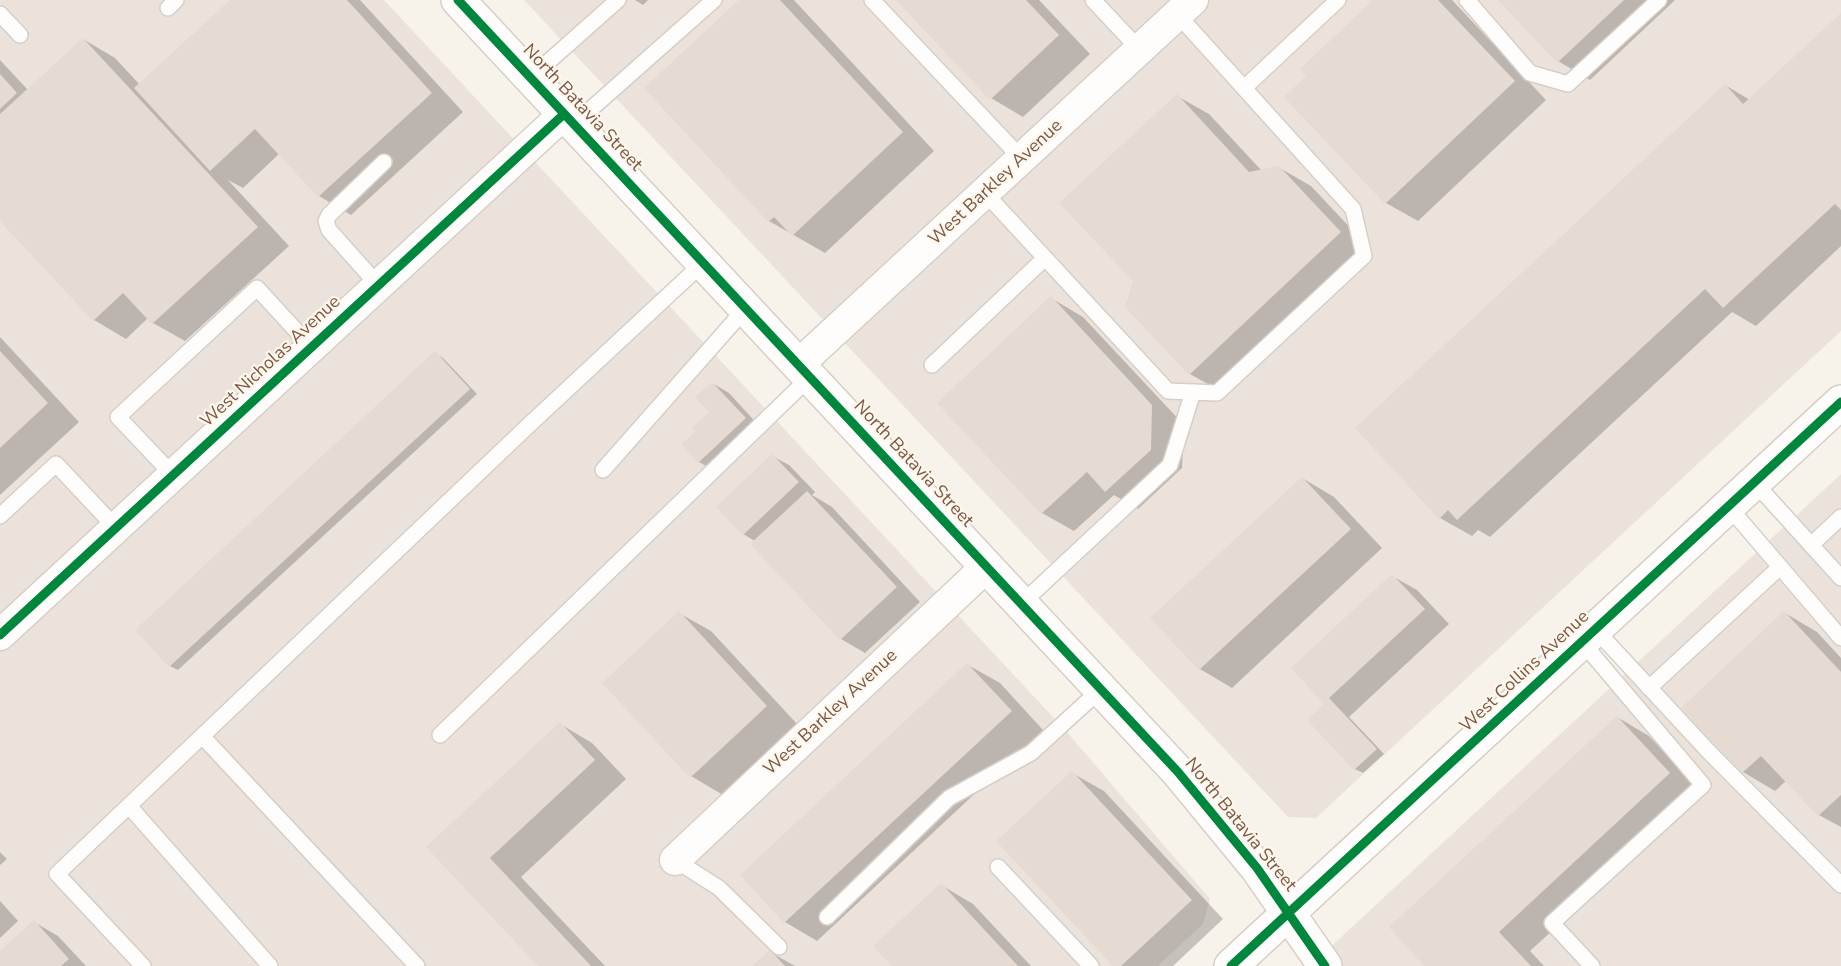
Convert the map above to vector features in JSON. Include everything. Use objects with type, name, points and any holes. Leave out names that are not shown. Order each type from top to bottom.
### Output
[{"type":"street","name":"North Batavia Street","points":[[458,0],[1178,772],[1257,868],[1324,966]]},
{"type":"street","name":"West Barkley Avenue","points":[[804,371],[985,193],[1186,7]]},
{"type":"street","name":"West Nicholas Avenue","points":[[0,635],[379,286],[569,119]]},
{"type":"street","name":"West Collins Avenue","points":[[1231,966],[1841,402]]},
{"type":"street","name":"West Barkley Avenue","points":[[675,860],[987,567]]},
{"type":"lane","points":[[530,78],[618,0]]},
{"type":"lane","points":[[569,119],[714,0]]},
{"type":"lane","points":[[872,0],[1022,159]]},
{"type":"lane","points":[[1093,0],[1140,50]]},
{"type":"lane","points":[[1244,88],[1338,0]]},
{"type":"lane","points":[[1467,0],[1530,73],[1568,84],[1659,0]]},
{"type":"lane","points":[[985,193],[1168,391],[1217,393],[1364,256],[1353,209],[1244,88],[1186,7]]},
{"type":"lane","points":[[0,14],[20,35]]},
{"type":"lane","points":[[379,286],[329,230],[326,221],[329,215],[384,162]]},
{"type":"lane","points":[[932,365],[1045,258]]},
{"type":"lane","points":[[143,966],[57,874],[530,424],[703,263]]},
{"type":"lane","points":[[173,475],[117,417],[257,288],[312,348]]},
{"type":"lane","points":[[603,470],[746,308]]},
{"type":"lane","points":[[440,735],[756,432],[804,371]]},
{"type":"lane","points":[[1021,604],[1170,465],[1193,392]]},
{"type":"lane","points":[[0,516],[56,464],[116,528]]},
{"type":"lane","points":[[1754,482],[1841,578]]},
{"type":"lane","points":[[1728,506],[1841,638]]},
{"type":"lane","points":[[1811,545],[1841,517]]},
{"type":"lane","points":[[1649,688],[1780,567]]},
{"type":"lane","points":[[1588,636],[1649,688],[1841,885]]},
{"type":"lane","points":[[1588,636],[1703,785],[1552,923],[1592,966]]},
{"type":"lane","points":[[827,917],[949,798],[1032,753],[1101,689]]},
{"type":"lane","points":[[202,736],[417,966]]},
{"type":"lane","points":[[129,806],[270,966]]},
{"type":"lane","points":[[675,860],[719,888],[779,947]]},
{"type":"lane","points":[[998,867],[1091,966]]},
{"type":"shaded area","points":[[0,0],[384,0],[1067,732],[1210,899],[1203,924],[1158,966],[0,966]]},
{"type":"shaded area","points":[[524,0],[1841,0],[1841,331],[1316,818],[1288,817]]},
{"type":"shaded area","points":[[1841,474],[1841,966],[1310,966],[1367,913]]},
{"type":"building","points":[[230,0],[347,0],[432,93],[318,197],[255,129],[210,171],[134,88]]},
{"type":"building","points":[[739,0],[780,0],[903,132],[792,236],[774,217],[768,222],[644,88]]},
{"type":"building","points":[[896,0],[1026,0],[1059,35],[990,100]]},
{"type":"building","points":[[1373,0],[1438,0],[1515,81],[1385,204],[1284,97],[1306,76],[1300,69]]},
{"type":"building","points":[[1498,0],[1624,0],[1557,63]]},
{"type":"building","points":[[1841,13],[1841,210],[1835,204],[1723,308],[1705,289],[1457,520],[1448,510],[1439,519],[1355,428],[1725,84],[1743,104]]},
{"type":"building","points":[[83,38],[258,227],[152,324],[123,293],[93,321],[0,221],[0,114]]},
{"type":"building","points":[[0,74],[17,93],[0,109]]},
{"type":"building","points":[[1177,94],[1249,172],[1279,166],[1341,232],[1189,375],[1125,307],[1133,281],[1059,203]]},
{"type":"building","points":[[1051,296],[1152,405],[1151,450],[1105,492],[1087,472],[1041,514],[937,403]]},
{"type":"building","points":[[0,351],[48,403],[0,448]]},
{"type":"building","points":[[435,351],[470,389],[169,667],[135,630]]},
{"type":"building","points":[[712,382],[746,418],[698,463],[681,444],[695,432],[692,428],[709,412],[695,397]]},
{"type":"building","points":[[772,454],[799,482],[743,535],[716,507]]},
{"type":"building","points":[[1302,477],[1351,529],[1199,670],[1150,618]]},
{"type":"building","points":[[807,491],[897,587],[840,640],[750,544]]},
{"type":"building","points":[[1392,574],[1425,609],[1329,698],[1377,749],[1354,770],[1307,720],[1324,704],[1291,668]]},
{"type":"building","points":[[679,611],[767,706],[690,778],[602,683]]},
{"type":"building","points":[[1784,611],[1841,672],[1841,795],[1818,816],[1761,756],[1742,773],[1681,708]]},
{"type":"building","points":[[967,663],[1012,711],[784,923],[740,875]]},
{"type":"building","points":[[1617,716],[1670,773],[1499,932],[1531,966],[1424,966],[1389,927]]},
{"type":"building","points":[[560,722],[595,760],[490,858],[591,966],[538,966],[426,847]]},
{"type":"building","points":[[1072,771],[1192,900],[1121,966],[1113,966],[996,841]]},
{"type":"building","points":[[941,883],[1018,966],[892,966],[873,946]]},
{"type":"building","points":[[34,920],[69,959],[61,966],[0,966],[0,951]]},
{"type":"building","points":[[770,950],[785,966],[752,966]]},
{"type":"cycle path","points":[[458,0],[1178,772],[1257,868],[1325,966]]},
{"type":"cycle path","points":[[0,635],[564,114]]},
{"type":"cycle path","points":[[1231,966],[1841,402]]}]
